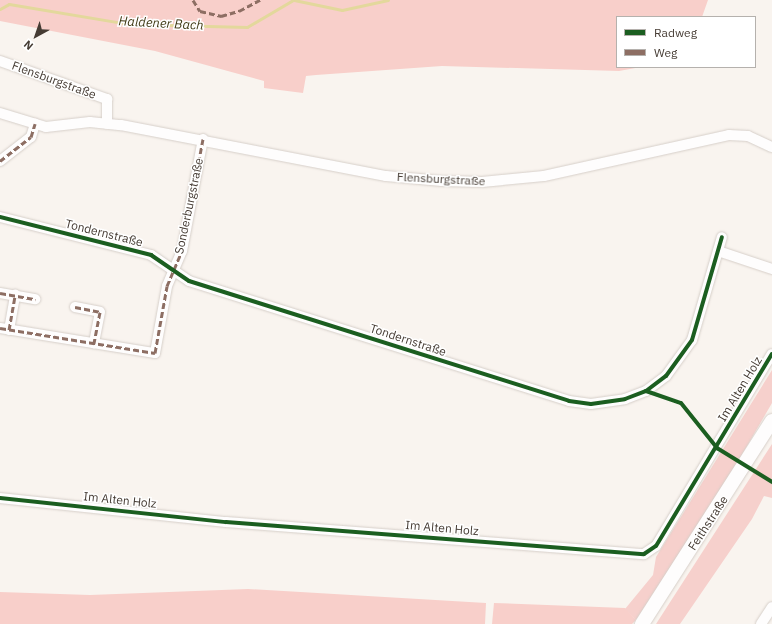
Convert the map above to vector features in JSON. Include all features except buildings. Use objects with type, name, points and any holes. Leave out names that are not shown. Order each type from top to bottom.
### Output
[{"type":"main road","name":"Feithstraße","points":[[642,624],[772,420]]},
{"type":"street","name":"Flensburgstraße","points":[[0,61],[107,99],[107,124]]},
{"type":"street","name":"Flensburgstraße","points":[[0,113],[35,124],[51,127],[107,124],[203,139],[386,176],[482,182],[578,170],[705,138],[748,136],[772,147]]},
{"type":"street","points":[[0,161],[31,137],[35,124]]},
{"type":"street","name":"Sonderburgstraße","points":[[15,295],[4,329],[154,353],[173,272],[182,251],[203,139]]},
{"type":"street","name":"Tondernstraße","points":[[0,217],[151,255],[173,272],[189,281],[569,401],[606,403],[646,391],[666,376],[680,358],[692,340],[722,237]]},
{"type":"street","points":[[718,251],[772,269]]},
{"type":"street","points":[[0,293],[35,299]]},
{"type":"street","points":[[75,307],[100,312],[94,343]]},
{"type":"street","name":"Im Alten Holz","points":[[0,498],[226,522],[644,554],[656,546],[772,354]]},
{"type":"street","points":[[761,624],[772,607]]},
{"type":"shaded area","points":[[0,0],[708,0],[702,16],[616,16],[616,68],[636,68],[619,71],[442,66],[316,75],[306,76],[303,93],[264,88],[264,81],[155,51],[0,21]]},
{"type":"shaded area","points":[[772,370],[772,403],[732,472],[636,620],[625,609],[653,575],[656,557]]},
{"type":"shaded area","points":[[772,444],[772,498],[764,496],[752,519],[680,624],[656,624]]},
{"type":"shaded area","points":[[248,589],[486,603],[485,624],[0,624],[0,592],[90,595]]},
{"type":"shaded area","points":[[494,603],[625,608],[636,620],[632,624],[492,624]]},
{"type":"waterway","name":"Haldener Bach","points":[[0,9],[9,4],[129,24],[247,27],[293,0]]},
{"type":"waterway","name":"Haldener Bach","points":[[294,0],[342,10],[388,0]]},
{"type":"marked path","points":[[193,0],[200,11],[221,16],[239,11],[260,0]]},
{"type":"marked path","points":[[0,161],[31,137],[35,124]]},
{"type":"marked path","points":[[0,328],[155,353],[167,286],[182,251],[203,139]]},
{"type":"marked path","points":[[0,293],[35,299]]},
{"type":"marked path","points":[[9,330],[15,295]]},
{"type":"marked path","points":[[75,307],[100,312],[94,343]]},
{"type":"cycle path","points":[[0,217],[151,255],[189,281],[569,401],[591,404],[625,399],[646,391],[666,376],[692,340],[722,237]]},
{"type":"cycle path","points":[[0,498],[226,522],[644,554],[656,546],[772,354]]},
{"type":"cycle path","points":[[646,391],[681,403],[717,448],[772,482]]}]
